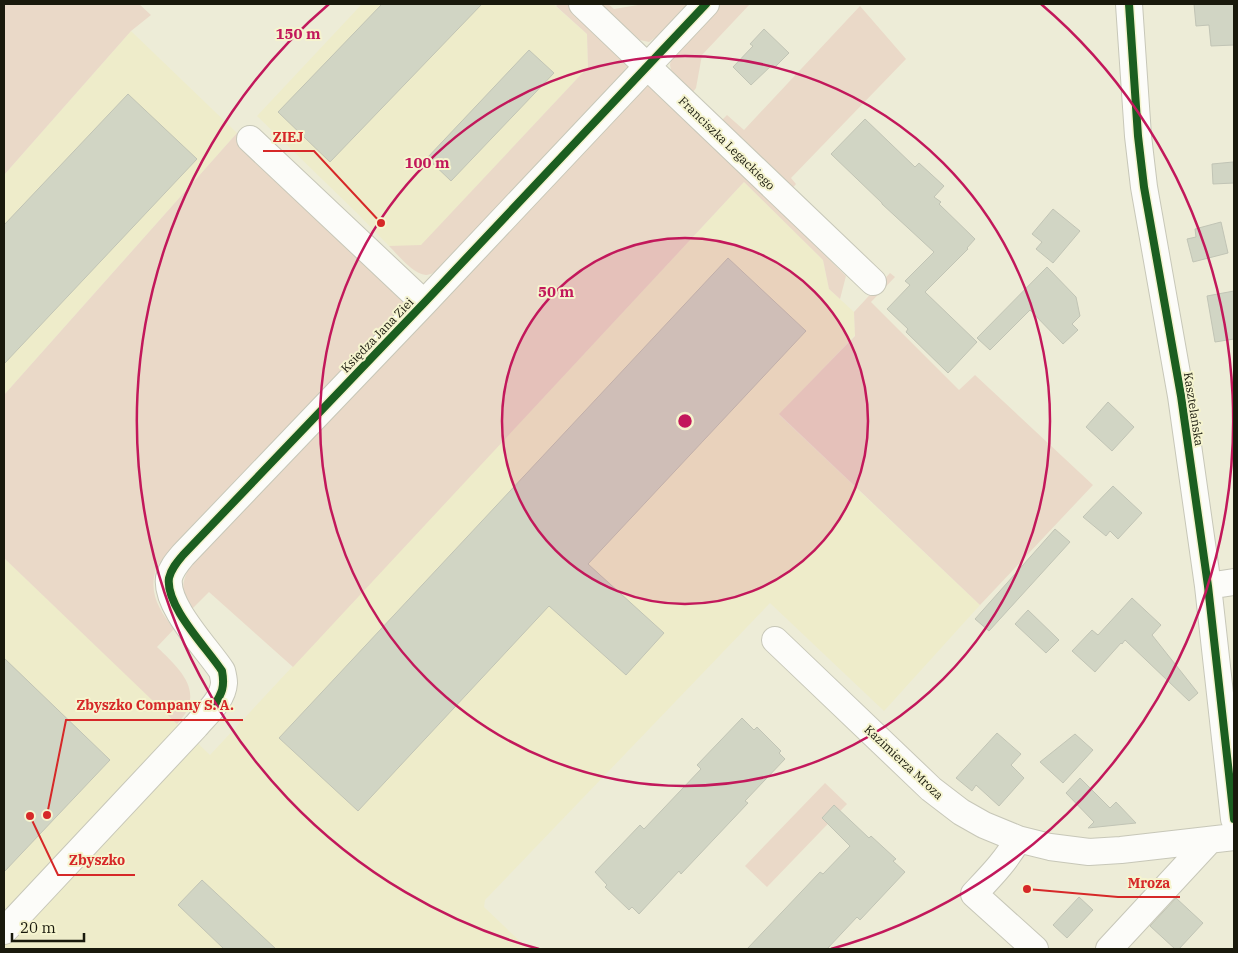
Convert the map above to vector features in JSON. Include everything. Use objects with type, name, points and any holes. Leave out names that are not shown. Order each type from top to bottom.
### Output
[{"type":"street","name":"Franciszka Legackiego","points":[[582,4],[873,282]]},
{"type":"street","name":"Księdza Jana Ziei","points":[[4,931],[214,706],[221,695],[224,682],[222,672],[175,605],[170,591],[170,578],[174,566],[706,4]]},
{"type":"street","name":"Kasztelańska","points":[[1129,4],[1144,186],[1181,396],[1208,586],[1234,819]]},
{"type":"street","points":[[250,139],[424,303]]},
{"type":"street","points":[[1208,586],[1234,582]]},
{"type":"street","name":"Kazimierza Mroza","points":[[775,640],[931,789],[961,812],[984,824],[1018,839],[1050,847],[1089,852],[1222,838]]},
{"type":"street","points":[[1108,949],[1222,838]]},
{"type":"street","points":[[1018,839],[1009,856],[974,894],[1035,949]]},
{"type":"shaded area","points":[[4,4],[139,4],[151,15],[131,31],[4,175]]},
{"type":"shaded area","points":[[362,4],[553,4],[587,34],[588,67],[421,246],[389,246],[257,116]]},
{"type":"shaded area","points":[[567,4],[627,59],[629,70],[440,269],[432,274],[421,274],[406,264],[389,246],[421,245],[588,67],[587,34],[556,6]]},
{"type":"shaded area","points":[[599,4],[608,4],[614,9],[644,4],[689,4],[660,34],[649,42],[640,40]]},
{"type":"shaded area","points":[[721,4],[750,4],[702,55],[696,88],[693,92],[671,70],[672,55]]},
{"type":"shaded area","points":[[860,6],[906,59],[791,178],[796,184],[790,191],[720,122],[727,115],[744,130]]},
{"type":"shaded area","points":[[131,31],[237,133],[4,395],[4,175]]},
{"type":"shaded area","points":[[645,84],[653,87],[846,276],[840,299],[829,289],[823,260],[744,182],[293,667],[209,592],[192,609],[183,590],[184,579],[189,568]]},
{"type":"shaded area","points":[[237,133],[407,301],[168,553],[157,567],[153,586],[154,594],[164,615],[174,629],[157,647],[181,673],[187,682],[190,692],[190,702],[186,713],[177,724],[4,558],[4,395]]},
{"type":"shaded area","points":[[744,182],[823,260],[829,289],[854,312],[855,335],[779,415],[980,605],[884,711],[770,603],[485,900],[484,907],[528,949],[4,949],[4,558],[210,755]]},
{"type":"shaded area","points":[[890,273],[895,277],[871,302],[959,390],[975,375],[1093,485],[980,605],[779,414],[855,336],[854,312]]},
{"type":"shaded area","points":[[825,783],[847,804],[767,887],[745,866]]},
{"type":"building","points":[[382,4],[482,4],[330,162],[278,112]]},
{"type":"building","points":[[1194,4],[1234,4],[1234,45],[1211,46],[1209,25],[1196,26]]},
{"type":"building","points":[[764,29],[789,53],[775,67],[772,65],[751,85],[733,67],[753,46],[750,44]]},
{"type":"building","points":[[529,50],[554,73],[451,181],[427,158]]},
{"type":"building","points":[[128,94],[197,159],[4,364],[4,225]]},
{"type":"building","points":[[865,119],[915,167],[919,163],[944,186],[934,197],[941,202],[939,204],[975,239],[968,249],[925,292],[977,342],[948,373],[906,332],[908,329],[887,309],[910,285],[905,281],[934,252],[831,154]]},
{"type":"building","points":[[1233,162],[1234,183],[1213,184],[1212,164]]},
{"type":"building","points":[[1053,209],[1080,231],[1053,263],[1036,249],[1042,242],[1032,234]]},
{"type":"building","points":[[1221,222],[1228,253],[1193,262],[1187,239],[1196,237],[1195,229]]},
{"type":"building","points":[[728,258],[806,331],[588,564],[664,633],[626,675],[549,606],[358,811],[279,738]]},
{"type":"building","points":[[1047,267],[1076,297],[1080,316],[1072,324],[1078,330],[1063,344],[1030,310],[990,350],[977,338]]},
{"type":"building","points":[[1234,291],[1234,339],[1215,342],[1207,296]]},
{"type":"building","points":[[1108,402],[1134,427],[1112,451],[1086,427]]},
{"type":"building","points":[[1113,486],[1142,513],[1118,539],[1110,531],[1106,536],[1083,517]]},
{"type":"building","points":[[1055,529],[1070,542],[989,631],[975,619]]},
{"type":"building","points":[[1132,598],[1161,625],[1152,635],[1198,693],[1189,701],[1125,640],[1095,672],[1072,651],[1092,630],[1098,635]]},
{"type":"building","points":[[1028,610],[1059,640],[1046,653],[1015,624]]},
{"type":"building","points":[[4,658],[110,760],[4,872]]},
{"type":"building","points":[[742,718],[754,730],[757,727],[781,751],[779,753],[785,759],[745,801],[748,803],[681,874],[679,871],[639,914],[632,907],[629,910],[605,887],[607,885],[595,872],[640,825],[644,829],[701,769],[697,765]]},
{"type":"building","points":[[997,733],[1021,754],[1011,765],[1024,778],[999,806],[976,785],[972,791],[956,778]]},
{"type":"building","points":[[1075,734],[1093,750],[1063,783],[1040,762]]},
{"type":"building","points":[[1080,778],[1110,808],[1116,802],[1136,823],[1088,828],[1094,822],[1066,793]]},
{"type":"building","points":[[834,805],[869,838],[871,836],[896,859],[893,861],[905,872],[860,920],[857,917],[827,949],[747,949],[820,872],[823,874],[850,846],[822,818]]},
{"type":"building","points":[[202,880],[276,949],[224,949],[178,905]]},
{"type":"building","points":[[1079,897],[1093,910],[1067,938],[1053,925]]},
{"type":"building","points":[[1176,898],[1203,923],[1179,949],[1175,949],[1150,926]]},
{"type":"cycle path","points":[[214,706],[222,690],[222,671],[188,626],[173,601],[169,578],[174,566],[706,4]]},
{"type":"cycle path","points":[[1129,4],[1138,136],[1144,187],[1181,396],[1208,586],[1234,819]]},
{"type":"place","name":"ZIEJ","points":[[381,223]]},
{"type":"place","name":"Zbyszko Company S. A.","points":[[47,815]]},
{"type":"place","name":"Zbyszko","points":[[30,816]]},
{"type":"place","name":"Mroza","points":[[1027,889]]}]
